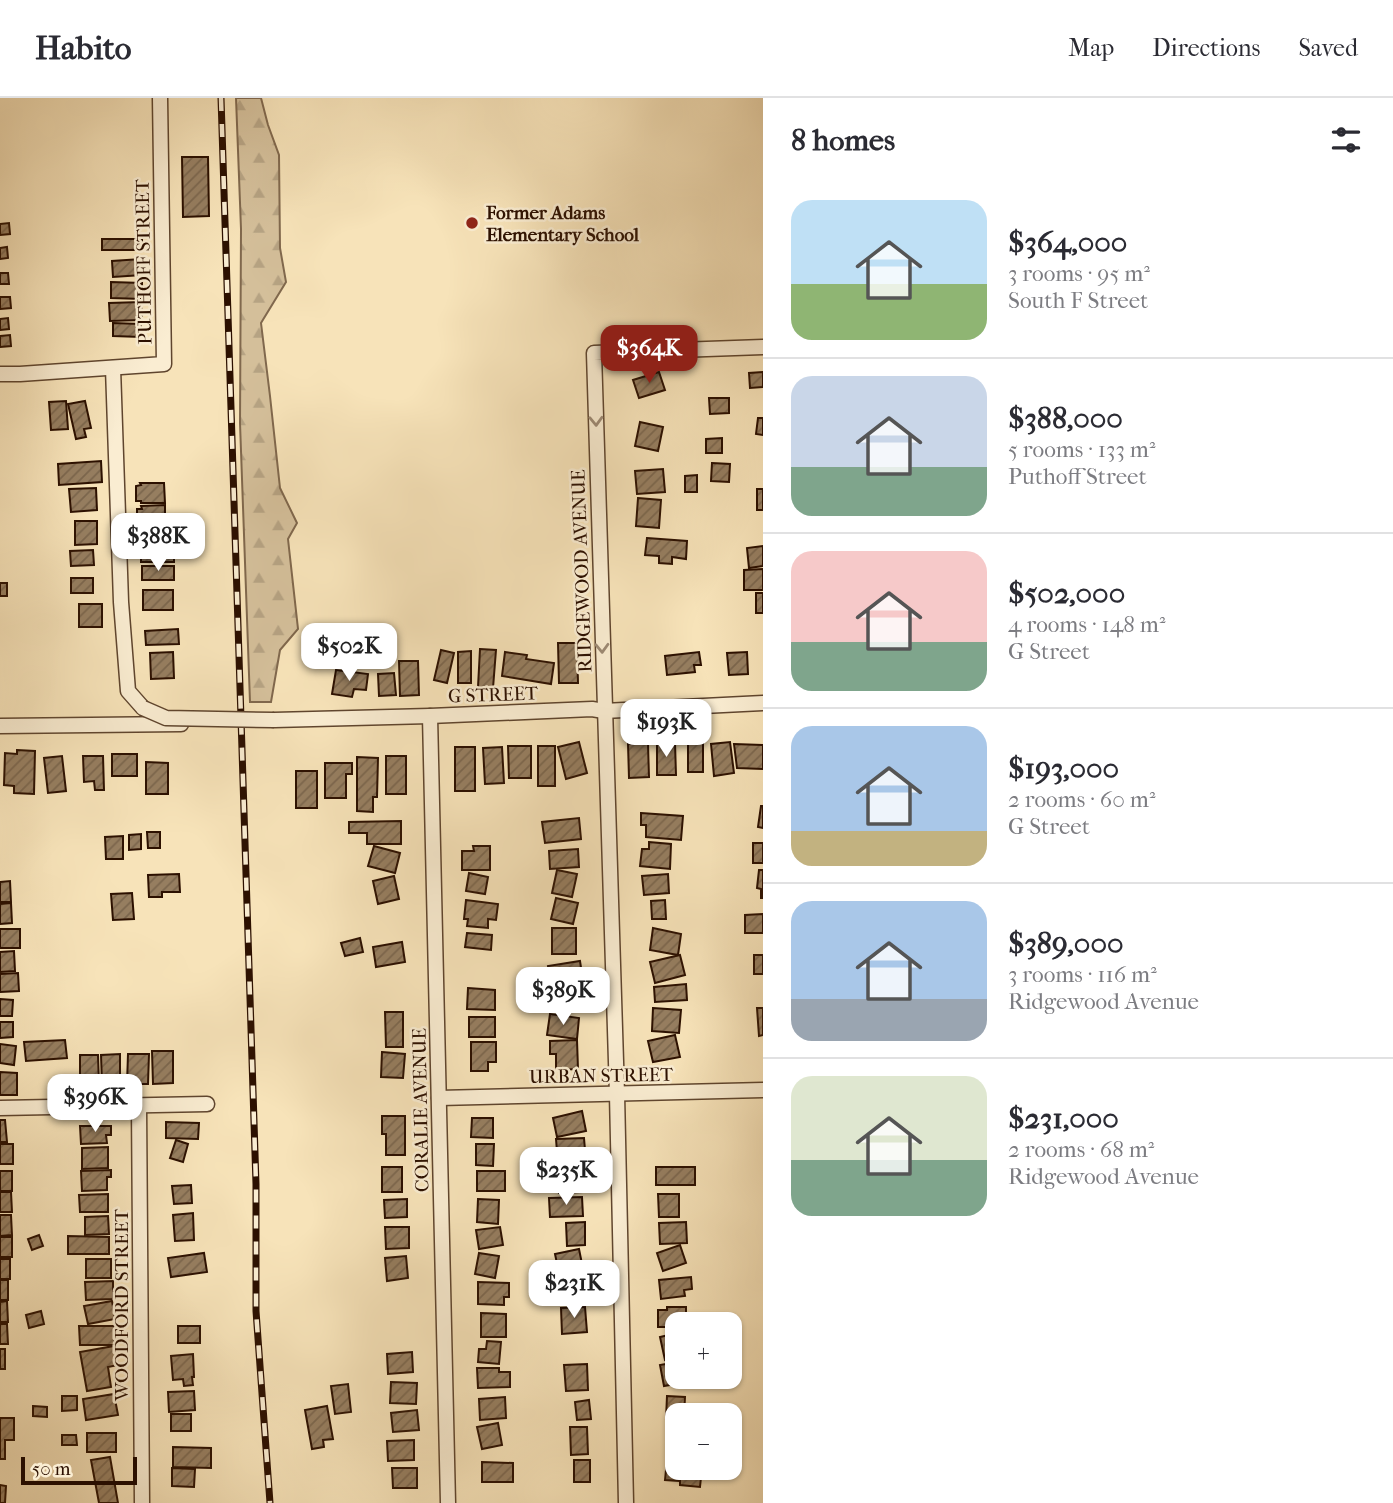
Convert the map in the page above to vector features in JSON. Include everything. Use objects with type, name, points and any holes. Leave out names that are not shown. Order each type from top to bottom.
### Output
[{"type":"street","name":"PUTHOFF STREET","points":[[113,368],[164,364],[160,98]]},
{"type":"street","name":"RIDGEWOOD AVENUE","points":[[626,1503],[617,1094],[594,353],[763,347]]},
{"type":"street","points":[[0,374],[113,368]]},
{"type":"street","name":"G STREET","points":[[113,368],[121,601],[128,691],[143,708],[166,718],[274,720],[592,709],[604,711],[763,703]]},
{"type":"street","name":"CORALIE AVENUE","points":[[430,716],[448,1503]]},
{"type":"street","points":[[0,726],[205,724]]},
{"type":"street","name":"URBAN STREET","points":[[439,1098],[763,1090]]},
{"type":"street","points":[[0,1108],[207,1104]]},
{"type":"street","name":"WOODFORD STREET","points":[[139,1106],[142,1503]]},
{"type":"green space","points":[[236,98],[261,98],[279,155],[280,248],[286,282],[261,323],[280,488],[297,523],[288,539],[298,629],[280,650],[271,702],[250,702],[240,423],[241,229]]},
{"type":"building","points":[[182,157],[208,157],[209,216],[183,217]]},
{"type":"building","points":[[9,223],[10,234],[0,235],[0,224]]},
{"type":"building","points":[[102,239],[142,239],[142,250],[102,250]]},
{"type":"building","points":[[7,247],[8,258],[0,259],[0,248]]},
{"type":"building","points":[[141,259],[142,275],[113,277],[112,261]]},
{"type":"building","points":[[0,273],[8,273],[9,284],[0,284]]},
{"type":"building","points":[[111,282],[142,283],[142,299],[111,298]]},
{"type":"building","points":[[0,297],[10,297],[11,308],[0,309]]},
{"type":"building","points":[[141,302],[142,320],[110,321],[109,303]]},
{"type":"building","points":[[8,318],[9,329],[0,330],[0,319]]},
{"type":"building","points":[[113,323],[141,324],[141,337],[113,336]]},
{"type":"building","points":[[10,335],[11,346],[0,347],[0,336]]},
{"type":"building","points":[[659,372],[665,390],[639,398],[633,380]]},
{"type":"building","points":[[763,372],[763,387],[750,388],[749,373]]},
{"type":"building","points":[[709,398],[729,398],[729,413],[710,414]]},
{"type":"building","points":[[66,401],[68,429],[51,430],[49,402]]},
{"type":"building","points":[[85,401],[91,428],[84,429],[86,437],[76,439],[68,404]]},
{"type":"building","points":[[758,418],[763,418],[763,435],[756,434]]},
{"type":"building","points":[[640,422],[663,427],[658,451],[635,446]]},
{"type":"building","points":[[722,438],[722,453],[706,453],[706,439]]},
{"type":"building","points":[[101,461],[102,482],[59,485],[58,464]]},
{"type":"building","points":[[712,463],[730,464],[729,482],[711,481]]},
{"type":"building","points":[[663,469],[665,492],[637,494],[635,471]]},
{"type":"building","points":[[697,475],[697,492],[685,492],[685,476]]},
{"type":"building","points":[[140,483],[164,483],[165,503],[136,501],[136,486],[141,485]]},
{"type":"building","points":[[96,488],[97,510],[71,512],[69,489]]},
{"type":"building","points":[[757,489],[763,489],[763,510],[757,510]]},
{"type":"building","points":[[638,498],[661,500],[659,528],[636,526]]},
{"type":"building","points":[[165,505],[165,525],[142,526],[142,523],[137,523],[137,509],[142,509],[141,506]]},
{"type":"building","points":[[75,521],[97,521],[97,544],[75,545]]},
{"type":"building","points":[[164,528],[164,542],[140,542],[139,529]]},
{"type":"building","points":[[647,538],[687,541],[686,559],[672,557],[672,564],[659,563],[659,556],[645,555]]},
{"type":"building","points":[[763,546],[763,566],[749,568],[747,548]]},
{"type":"building","points":[[141,548],[174,548],[174,562],[141,562]]},
{"type":"building","points":[[93,550],[94,565],[71,566],[70,551]]},
{"type":"building","points":[[142,566],[174,566],[174,580],[142,580]]},
{"type":"building","points":[[763,569],[763,590],[744,590],[744,570]]},
{"type":"building","points":[[71,578],[93,578],[93,593],[71,593]]},
{"type":"building","points":[[0,583],[7,583],[7,596],[0,596]]},
{"type":"building","points":[[143,590],[173,590],[173,610],[143,610]]},
{"type":"building","points":[[756,593],[763,593],[763,613],[756,613]]},
{"type":"building","points":[[79,604],[102,604],[102,627],[79,627]]},
{"type":"building","points":[[178,629],[179,644],[146,645],[145,631]]},
{"type":"building","points":[[558,643],[577,643],[578,683],[559,683]]},
{"type":"building","points":[[480,649],[496,650],[493,688],[478,687]]},
{"type":"building","points":[[441,650],[454,653],[447,683],[434,680]]},
{"type":"building","points":[[471,651],[471,683],[458,683],[458,652]]},
{"type":"building","points":[[173,652],[174,678],[151,679],[150,653]]},
{"type":"building","points":[[505,652],[527,655],[526,659],[554,663],[551,684],[502,676]]},
{"type":"building","points":[[699,652],[701,665],[694,665],[695,672],[667,675],[665,656]]},
{"type":"building","points":[[747,652],[748,674],[729,675],[727,653]]},
{"type":"building","points":[[399,661],[418,661],[419,695],[400,696]]},
{"type":"building","points":[[336,670],[368,674],[366,690],[354,689],[352,697],[332,694]]},
{"type":"building","points":[[394,673],[396,695],[379,696],[378,674]]},
{"type":"building","points":[[579,742],[587,773],[566,779],[558,747]]},
{"type":"building","points":[[730,742],[734,773],[714,776],[711,744]]},
{"type":"building","points":[[675,743],[676,775],[657,775],[657,744]]},
{"type":"building","points":[[688,743],[703,743],[703,772],[688,772]]},
{"type":"building","points":[[628,744],[648,744],[649,777],[629,778]]},
{"type":"building","points":[[734,744],[763,745],[763,769],[737,768]]},
{"type":"building","points":[[508,746],[531,746],[531,778],[509,778]]},
{"type":"building","points":[[538,746],[555,746],[555,786],[538,786]]},
{"type":"building","points":[[455,747],[475,747],[475,791],[455,791]]},
{"type":"building","points":[[502,747],[504,783],[485,784],[483,748]]},
{"type":"building","points":[[17,750],[35,751],[34,794],[14,793],[14,786],[4,785],[5,753],[17,754]]},
{"type":"building","points":[[112,754],[137,754],[137,776],[112,776]]},
{"type":"building","points":[[62,756],[66,791],[48,793],[44,758]]},
{"type":"building","points":[[83,756],[103,756],[104,790],[95,790],[94,781],[84,782]]},
{"type":"building","points":[[386,756],[406,756],[406,794],[386,794]]},
{"type":"building","points":[[357,757],[378,758],[377,797],[373,797],[373,812],[357,811]]},
{"type":"building","points":[[146,762],[168,763],[168,794],[146,794]]},
{"type":"building","points":[[325,763],[352,763],[352,774],[346,774],[346,798],[325,798]]},
{"type":"building","points":[[296,771],[317,771],[317,808],[296,808]]},
{"type":"building","points":[[763,806],[763,828],[758,827]]},
{"type":"building","points":[[641,813],[683,816],[681,840],[646,837],[646,825],[641,825]]},
{"type":"building","points":[[579,818],[581,839],[545,843],[542,822]]},
{"type":"building","points":[[401,821],[401,844],[367,844],[367,833],[349,833],[349,822]]},
{"type":"building","points":[[147,832],[160,832],[160,848],[148,848]]},
{"type":"building","points":[[141,834],[141,849],[129,850],[129,835]]},
{"type":"building","points":[[123,836],[123,859],[106,859],[105,837]]},
{"type":"building","points":[[649,842],[671,844],[670,869],[640,866],[642,849],[649,849]]},
{"type":"building","points":[[753,843],[763,843],[763,863],[753,863]]},
{"type":"building","points":[[374,846],[400,853],[395,873],[368,866]]},
{"type":"building","points":[[473,846],[490,846],[490,870],[462,870],[462,851],[474,851]]},
{"type":"building","points":[[578,849],[579,867],[550,869],[549,851]]},
{"type":"building","points":[[557,870],[577,874],[572,897],[552,893]]},
{"type":"building","points":[[759,870],[763,870],[763,898],[761,889],[757,888]]},
{"type":"building","points":[[469,873],[488,877],[485,894],[466,891]]},
{"type":"building","points":[[179,874],[180,892],[162,892],[162,897],[149,897],[148,875]]},
{"type":"building","points":[[668,874],[669,893],[644,895],[642,876]]},
{"type":"building","points":[[394,876],[399,899],[378,904],[373,881]]},
{"type":"building","points":[[10,881],[11,902],[0,902],[0,882]]},
{"type":"building","points":[[132,893],[134,919],[113,920],[111,894]]},
{"type":"building","points":[[556,898],[578,903],[573,924],[551,919]]},
{"type":"building","points":[[466,900],[498,904],[496,920],[488,919],[488,928],[467,926],[468,919],[464,919]]},
{"type":"building","points":[[665,900],[666,919],[652,919],[651,901]]},
{"type":"building","points":[[11,903],[12,923],[0,924],[0,904]]},
{"type":"building","points":[[763,914],[763,933],[745,933],[745,915]]},
{"type":"building","points":[[552,928],[576,928],[576,954],[552,954]]},
{"type":"building","points":[[653,928],[681,934],[678,955],[650,950]]},
{"type":"building","points":[[0,929],[20,929],[20,948],[0,948]]},
{"type":"building","points":[[467,933],[492,935],[491,950],[465,947]]},
{"type":"building","points":[[360,938],[363,952],[345,956],[341,943]]},
{"type":"building","points":[[402,942],[405,962],[376,967],[373,947]]},
{"type":"building","points":[[14,951],[15,971],[0,972],[0,952]]},
{"type":"building","points":[[680,955],[685,975],[655,983],[650,962]]},
{"type":"building","points":[[754,955],[763,955],[763,974],[754,974]]},
{"type":"building","points":[[580,961],[583,981],[551,986],[548,966]]},
{"type":"building","points":[[18,973],[19,991],[0,992],[0,974]]},
{"type":"building","points":[[686,984],[687,1000],[655,1002],[654,987]]},
{"type":"building","points":[[468,988],[495,990],[495,1010],[467,1009]]},
{"type":"building","points":[[581,988],[583,1007],[550,1010],[548,991]]},
{"type":"building","points":[[0,999],[13,1000],[12,1016],[0,1016]]},
{"type":"building","points":[[653,1008],[681,1010],[679,1033],[652,1031]]},
{"type":"building","points":[[757,1008],[763,1008],[763,1035],[759,1036]]},
{"type":"building","points":[[385,1012],[403,1012],[403,1047],[386,1047]]},
{"type":"building","points":[[550,1014],[579,1018],[577,1039],[547,1035]]},
{"type":"building","points":[[469,1017],[495,1017],[495,1037],[469,1037]]},
{"type":"building","points":[[0,1022],[13,1022],[13,1037],[0,1038]]},
{"type":"building","points":[[675,1035],[680,1057],[653,1062],[648,1041]]},
{"type":"building","points":[[65,1040],[67,1058],[26,1061],[24,1042]]},
{"type":"building","points":[[577,1040],[578,1069],[556,1070],[556,1054],[550,1054],[550,1041]]},
{"type":"building","points":[[471,1042],[496,1042],[496,1062],[488,1062],[488,1071],[471,1071]]},
{"type":"building","points":[[0,1044],[16,1046],[14,1065],[0,1063]]},
{"type":"building","points":[[152,1051],[173,1051],[173,1083],[153,1084]]},
{"type":"building","points":[[382,1052],[405,1054],[403,1078],[381,1077]]},
{"type":"building","points":[[120,1054],[120,1084],[102,1084],[101,1055]]},
{"type":"building","points":[[128,1054],[149,1054],[148,1084],[127,1084]]},
{"type":"building","points":[[80,1055],[98,1055],[99,1085],[80,1085]]},
{"type":"building","points":[[0,1072],[17,1073],[17,1095],[0,1095]]},
{"type":"building","points":[[582,1111],[586,1131],[557,1137],[553,1118]]},
{"type":"building","points":[[382,1116],[405,1116],[405,1155],[386,1155],[386,1134],[382,1134]]},
{"type":"building","points":[[472,1118],[493,1118],[493,1138],[471,1137]]},
{"type":"building","points":[[0,1120],[5,1120],[7,1142],[0,1142]]},
{"type":"building","points":[[166,1122],[199,1123],[198,1139],[166,1138]]},
{"type":"building","points":[[80,1126],[111,1126],[111,1135],[106,1135],[107,1143],[81,1144]]},
{"type":"building","points":[[584,1138],[585,1150],[579,1150],[580,1163],[558,1164],[556,1139]]},
{"type":"building","points":[[176,1140],[188,1144],[183,1162],[170,1158]]},
{"type":"building","points":[[0,1144],[13,1144],[13,1164],[0,1164]]},
{"type":"building","points":[[476,1144],[494,1144],[493,1166],[476,1165]]},
{"type":"building","points":[[108,1147],[108,1168],[82,1169],[82,1148]]},
{"type":"building","points":[[582,1166],[582,1192],[559,1193],[558,1167]]},
{"type":"building","points":[[382,1167],[402,1167],[402,1192],[382,1192]]},
{"type":"building","points":[[656,1167],[695,1167],[695,1185],[656,1185]]},
{"type":"building","points":[[111,1170],[111,1177],[107,1177],[107,1190],[82,1191],[81,1171]]},
{"type":"building","points":[[0,1171],[12,1171],[12,1191],[0,1191]]},
{"type":"building","points":[[477,1171],[505,1171],[505,1191],[477,1191]]},
{"type":"building","points":[[191,1185],[192,1203],[174,1204],[172,1186]]},
{"type":"building","points":[[0,1192],[11,1192],[12,1212],[0,1212]]},
{"type":"building","points":[[108,1194],[108,1212],[80,1212],[79,1195]]},
{"type":"building","points":[[658,1194],[679,1194],[679,1217],[659,1217]]},
{"type":"building","points":[[582,1197],[583,1216],[550,1217],[549,1198]]},
{"type":"building","points":[[407,1199],[407,1217],[385,1218],[384,1200]]},
{"type":"building","points":[[478,1199],[499,1200],[498,1224],[477,1222]]},
{"type":"building","points":[[193,1213],[194,1240],[175,1241],[173,1215]]},
{"type":"building","points":[[0,1215],[11,1215],[12,1235],[0,1236]]},
{"type":"building","points":[[108,1216],[109,1234],[85,1235],[85,1217]]},
{"type":"building","points":[[585,1222],[585,1245],[567,1246],[566,1223]]},
{"type":"building","points":[[686,1222],[687,1243],[660,1244],[659,1223]]},
{"type":"building","points":[[385,1227],[409,1227],[409,1248],[386,1249]]},
{"type":"building","points":[[500,1227],[503,1245],[479,1249],[476,1230]]},
{"type":"building","points":[[39,1235],[43,1246],[32,1250],[28,1239]]},
{"type":"building","points":[[68,1236],[109,1237],[109,1254],[68,1254]]},
{"type":"building","points":[[0,1237],[12,1237],[12,1257],[0,1257]]},
{"type":"building","points":[[680,1245],[686,1263],[663,1271],[657,1253]]},
{"type":"building","points":[[579,1249],[584,1274],[560,1278],[555,1254]]},
{"type":"building","points":[[204,1253],[207,1272],[171,1277],[168,1258]]},
{"type":"building","points":[[479,1253],[499,1256],[495,1278],[475,1274]]},
{"type":"building","points":[[406,1256],[408,1278],[387,1281],[385,1258]]},
{"type":"building","points":[[0,1259],[10,1259],[10,1279],[0,1279]]},
{"type":"building","points":[[86,1259],[111,1259],[111,1278],[86,1278]]},
{"type":"building","points":[[691,1277],[692,1289],[684,1290],[685,1296],[661,1299],[659,1280]]},
{"type":"building","points":[[565,1279],[584,1279],[585,1304],[561,1305],[561,1293],[565,1293]]},
{"type":"building","points":[[0,1280],[8,1280],[8,1300],[0,1300]]},
{"type":"building","points":[[113,1281],[113,1299],[86,1300],[85,1282]]},
{"type":"building","points":[[478,1282],[509,1283],[509,1297],[504,1297],[504,1305],[478,1304]]},
{"type":"building","points":[[7,1301],[8,1322],[0,1322],[0,1302]]},
{"type":"building","points":[[112,1301],[115,1319],[88,1324],[84,1306]]},
{"type":"building","points":[[585,1307],[587,1332],[562,1334],[561,1308]]},
{"type":"building","points":[[667,1307],[686,1307],[686,1312],[665,1312],[665,1327],[658,1327],[658,1310],[667,1310]]},
{"type":"building","points":[[41,1311],[44,1324],[29,1328],[26,1315]]},
{"type":"building","points":[[481,1313],[506,1314],[506,1337],[481,1337]]},
{"type":"building","points":[[0,1324],[7,1324],[8,1344],[0,1344]]},
{"type":"building","points":[[79,1326],[114,1326],[114,1345],[80,1345]]},
{"type":"building","points":[[178,1326],[200,1326],[200,1343],[178,1343]]},
{"type":"building","points":[[665,1336],[665,1360],[660,1337]]},
{"type":"building","points":[[487,1341],[501,1342],[499,1364],[478,1362],[479,1349],[486,1349]]},
{"type":"building","points":[[114,1346],[118,1365],[108,1367],[111,1387],[87,1391],[80,1352]]},
{"type":"building","points":[[0,1349],[5,1349],[5,1369],[0,1369]]},
{"type":"building","points":[[412,1352],[413,1372],[388,1374],[387,1354]]},
{"type":"building","points":[[193,1354],[193,1385],[184,1386],[183,1379],[173,1380],[171,1356]]},
{"type":"building","points":[[587,1364],[588,1390],[566,1391],[564,1365]]},
{"type":"building","points":[[665,1364],[665,1386],[664,1386],[660,1365]]},
{"type":"building","points":[[477,1368],[499,1368],[499,1372],[510,1372],[510,1387],[478,1388]]},
{"type":"building","points":[[391,1382],[417,1383],[416,1404],[390,1403]]},
{"type":"building","points":[[348,1384],[351,1412],[335,1414],[331,1386]]},
{"type":"building","points":[[194,1391],[195,1410],[169,1412],[168,1392]]},
{"type":"building","points":[[114,1394],[118,1415],[86,1420],[83,1399]]},
{"type":"building","points":[[62,1396],[77,1396],[77,1410],[62,1411]]},
{"type":"building","points":[[667,1396],[685,1397],[685,1403],[667,1403]]},
{"type":"building","points":[[505,1397],[506,1418],[480,1420],[479,1399]]},
{"type":"building","points":[[589,1400],[591,1419],[577,1420],[575,1402]]},
{"type":"building","points":[[33,1406],[47,1407],[47,1417],[33,1416]]},
{"type":"building","points":[[327,1406],[333,1439],[323,1440],[324,1447],[312,1449],[305,1410]]},
{"type":"building","points":[[417,1410],[419,1430],[393,1432],[391,1413]]},
{"type":"building","points":[[171,1414],[191,1414],[191,1431],[171,1431]]},
{"type":"building","points":[[0,1418],[14,1418],[14,1440],[5,1440],[5,1459],[0,1459]]},
{"type":"building","points":[[498,1423],[502,1445],[482,1449],[477,1427]]},
{"type":"building","points":[[570,1427],[587,1427],[588,1454],[571,1455]]},
{"type":"building","points":[[87,1433],[116,1433],[116,1452],[87,1452]]},
{"type":"building","points":[[62,1435],[76,1435],[77,1445],[62,1445]]},
{"type":"building","points":[[414,1440],[414,1460],[388,1461],[387,1441]]},
{"type":"building","points":[[173,1447],[211,1448],[211,1468],[173,1467]]},
{"type":"building","points":[[110,1457],[118,1503],[99,1503],[91,1460]]},
{"type":"building","points":[[574,1460],[590,1460],[590,1482],[574,1482]]},
{"type":"building","points":[[482,1462],[513,1463],[513,1482],[482,1482]]},
{"type":"building","points":[[172,1468],[195,1469],[194,1487],[172,1486]]},
{"type":"building","points":[[392,1468],[417,1468],[417,1488],[393,1488]]},
{"type":"building","points":[[665,1480],[701,1480],[700,1487],[680,1485],[680,1481]]},
{"type":"building","points":[[0,1485],[6,1486],[5,1503],[0,1503]]},
{"type":"railway","points":[[221,98],[256,1184],[256,1311],[270,1503]]},
{"type":"place","name":"Former Adams Elementary School","points":[[472,223]]}]
